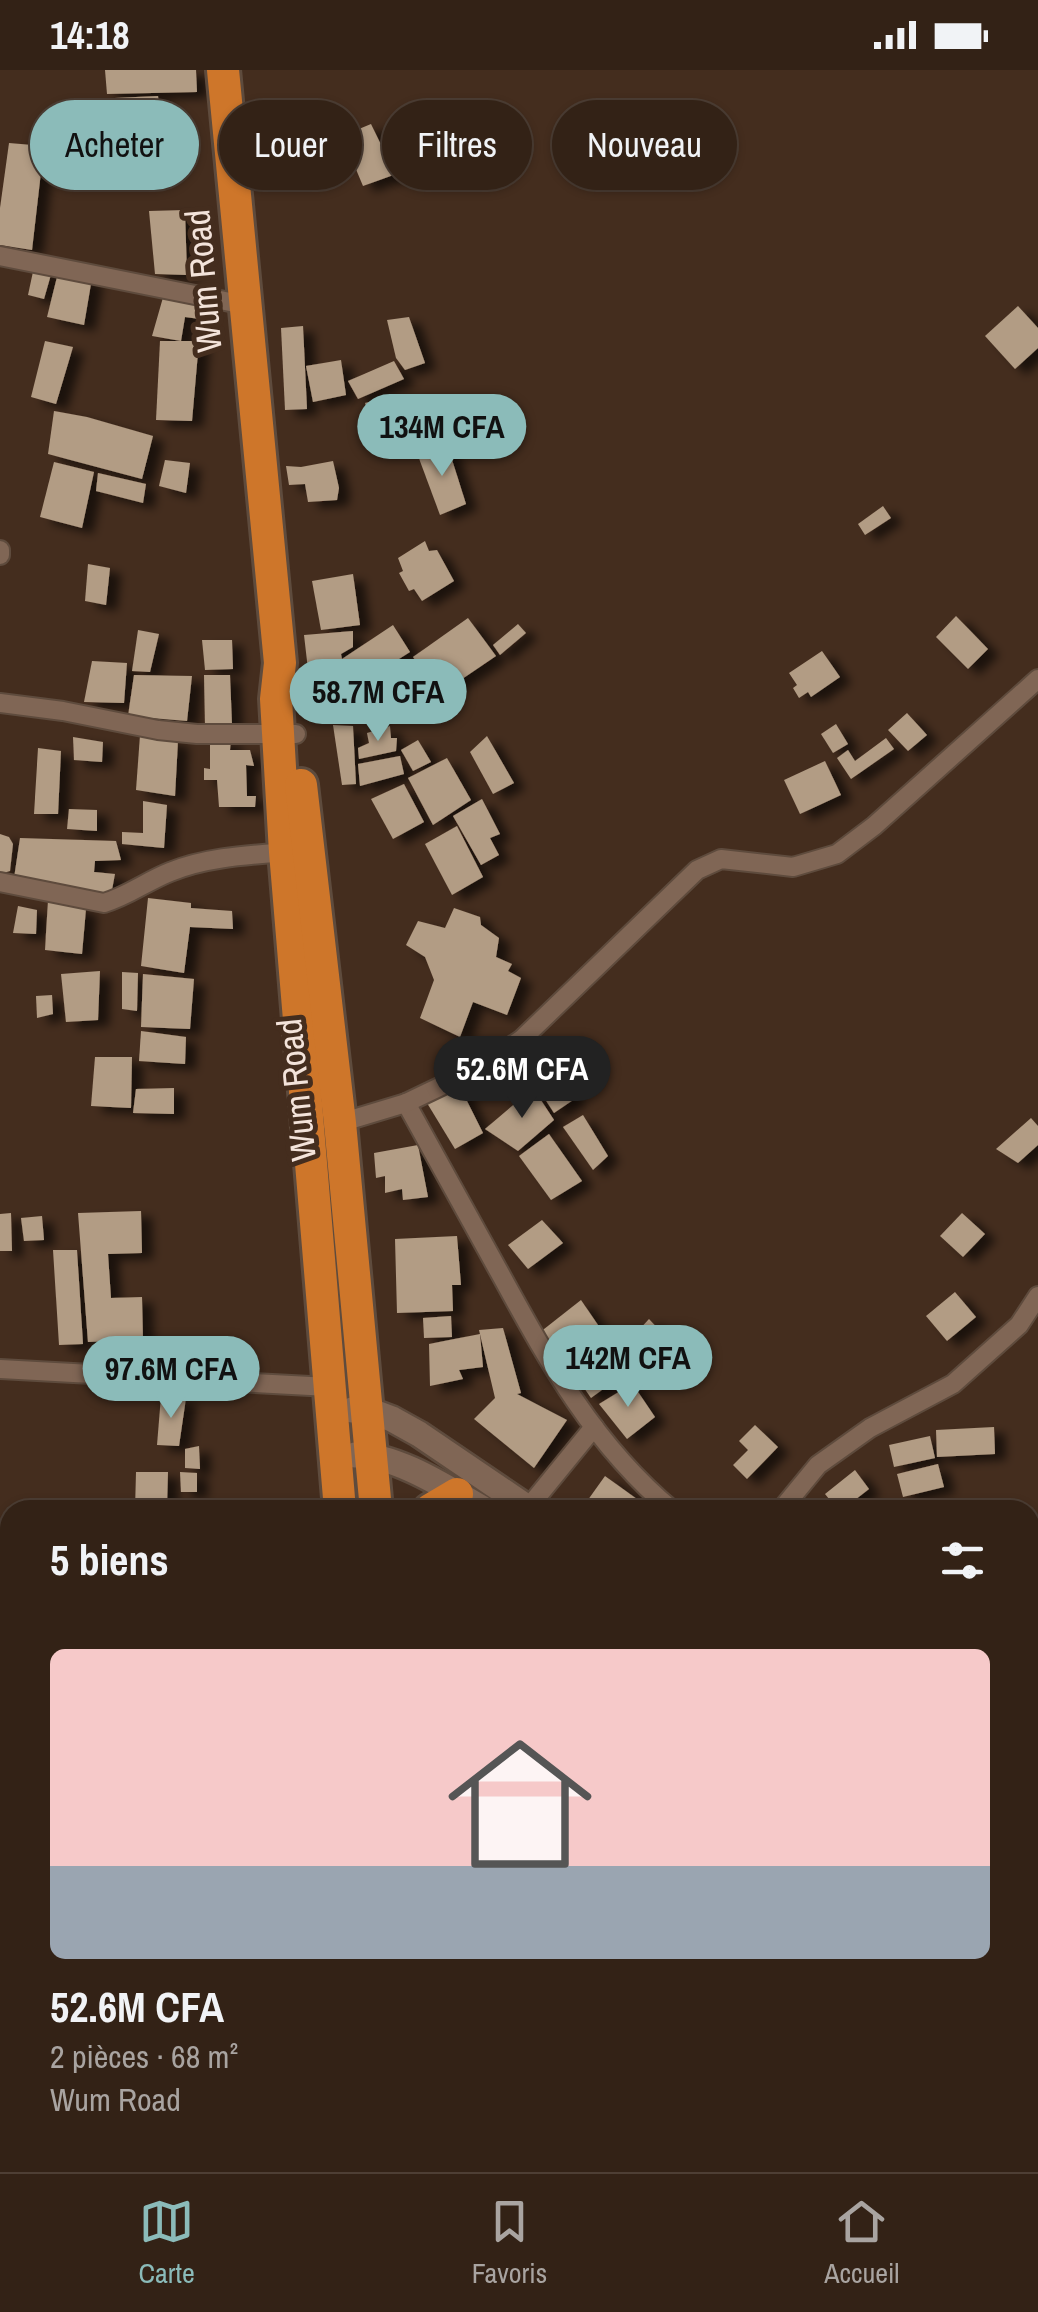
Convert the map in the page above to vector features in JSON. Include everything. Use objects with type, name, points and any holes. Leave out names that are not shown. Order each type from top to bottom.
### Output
[{"type":"highway","name":"Wum Road","points":[[223,70],[280,663],[276,699],[287,735],[297,851],[307,1130],[339,1500]]},
{"type":"highway","name":"Wum Road","points":[[297,851],[340,1123],[375,1500]]},
{"type":"main road","points":[[330,1399],[392,1419],[516,1500]]},
{"type":"main road","points":[[335,1456],[372,1455],[400,1465],[450,1500]]},
{"type":"street","points":[[0,256],[245,305]]},
{"type":"street","points":[[307,1130],[406,1103],[481,1066],[522,1039],[697,870],[721,858],[793,868],[837,854],[874,826],[1038,679]]},
{"type":"street","points":[[0,703],[158,730],[287,735]]},
{"type":"street","points":[[0,882],[104,904],[189,865],[297,851]]},
{"type":"street","points":[[406,1103],[554,1372],[594,1427],[660,1500]]},
{"type":"street","points":[[789,1500],[818,1465],[870,1428],[953,1384],[1019,1325],[1038,1296]]},
{"type":"street","points":[[0,1368],[330,1399]]},
{"type":"street","points":[[536,1500],[594,1427]]},
{"type":"building","points":[[105,70],[196,70],[197,92],[107,94]]},
{"type":"building","points":[[158,96],[158,100],[115,100]]},
{"type":"building","points":[[371,124],[382,147],[382,179],[363,186],[362,184],[362,128]]},
{"type":"building","points":[[9,143],[30,145],[30,190],[39,190],[32,250],[0,245],[0,208]]},
{"type":"building","points":[[185,210],[187,275],[155,274],[149,211]]},
{"type":"building","points":[[34,267],[52,271],[44,299],[28,295]]},
{"type":"building","points":[[58,273],[92,278],[84,325],[47,317]]},
{"type":"building","points":[[164,294],[203,302],[200,319],[185,317],[181,341],[152,336]]},
{"type":"building","points":[[1018,306],[1038,328],[1038,348],[1015,369],[985,336]]},
{"type":"building","points":[[409,317],[425,363],[405,370],[396,358],[387,320]]},
{"type":"building","points":[[303,326],[307,409],[285,410],[281,328]]},
{"type":"building","points":[[45,341],[73,347],[56,404],[31,397]]},
{"type":"building","points":[[160,341],[199,341],[192,421],[156,420]]},
{"type":"building","points":[[341,360],[346,395],[313,402],[306,366]]},
{"type":"building","points":[[394,361],[404,379],[358,399],[348,381]]},
{"type":"building","points":[[400,394],[410,437],[378,447],[365,403]]},
{"type":"building","points":[[427,398],[428,411],[444,409],[450,437],[417,449],[407,421],[413,418],[406,404]]},
{"type":"building","points":[[54,411],[153,436],[142,479],[48,454]]},
{"type":"building","points":[[448,447],[466,504],[440,515],[417,453]]},
{"type":"building","points":[[165,460],[190,463],[186,493],[159,486]]},
{"type":"building","points":[[333,461],[339,488],[337,500],[308,502],[305,484],[289,485],[286,466]]},
{"type":"building","points":[[54,462],[94,472],[82,528],[40,517]]},
{"type":"building","points":[[98,473],[146,484],[143,503],[96,491]]},
{"type":"building","points":[[883,506],[891,518],[865,535],[858,524]]},
{"type":"building","points":[[425,541],[429,551],[437,550],[454,581],[422,601],[414,589],[409,591],[399,573],[403,571],[398,558]]},
{"type":"building","points":[[88,564],[110,568],[106,605],[85,601]]},
{"type":"building","points":[[353,574],[360,625],[321,630],[312,581]]},
{"type":"building","points":[[956,616],[988,649],[968,669],[936,637]]},
{"type":"building","points":[[468,618],[496,656],[440,694],[413,657]]},
{"type":"building","points":[[518,624],[526,633],[500,655],[493,645]]},
{"type":"building","points":[[393,625],[410,652],[358,685],[342,659]]},
{"type":"building","points":[[138,630],[159,634],[150,672],[132,671]]},
{"type":"building","points":[[353,631],[353,647],[341,654],[350,687],[327,695],[325,687],[310,687],[304,635]]},
{"type":"building","points":[[202,640],[232,640],[233,669],[205,670]]},
{"type":"building","points":[[822,651],[840,677],[811,697],[808,692],[799,698],[789,673]]},
{"type":"building","points":[[92,661],[127,663],[124,703],[84,702]]},
{"type":"building","points":[[134,675],[192,676],[187,721],[128,716]]},
{"type":"building","points":[[204,675],[230,675],[232,725],[205,726]]},
{"type":"building","points":[[363,687],[370,703],[333,717],[322,703]]},
{"type":"building","points":[[907,713],[927,735],[908,751],[888,730]]},
{"type":"building","points":[[836,724],[848,744],[833,753],[821,734]]},
{"type":"building","points":[[333,725],[353,726],[356,784],[342,785]]},
{"type":"building","points":[[390,726],[391,738],[397,738],[396,751],[359,759],[358,748],[369,743],[367,733]]},
{"type":"building","points":[[140,735],[178,741],[175,796],[136,790]]},
{"type":"building","points":[[487,736],[514,783],[493,794],[470,752]]},
{"type":"building","points":[[73,737],[103,742],[102,762],[74,760]]},
{"type":"building","points":[[886,738],[894,749],[851,779],[837,758],[848,750],[855,761]]},
{"type":"building","points":[[210,739],[231,740],[230,750],[250,750],[254,766],[246,765],[247,796],[256,796],[255,807],[219,807],[217,780],[204,780],[204,768],[210,769]]},
{"type":"building","points":[[418,740],[431,762],[413,771],[401,750]]},
{"type":"building","points":[[38,748],[61,751],[58,814],[34,814]]},
{"type":"building","points":[[400,756],[404,774],[360,786],[358,764]]},
{"type":"building","points":[[447,758],[471,800],[433,825],[408,778]]},
{"type":"building","points":[[825,761],[841,795],[800,814],[784,780]]},
{"type":"building","points":[[404,784],[424,822],[393,839],[371,799]]},
{"type":"building","points":[[482,799],[500,834],[490,838],[499,855],[481,865],[453,816]]},
{"type":"building","points":[[143,801],[167,805],[164,848],[122,844],[122,832],[143,833]]},
{"type":"building","points":[[69,809],[97,810],[97,831],[67,829]]},
{"type":"building","points":[[457,826],[483,877],[452,895],[425,844]]},
{"type":"building","points":[[0,834],[9,837],[13,844],[10,871],[0,874]]},
{"type":"building","points":[[20,838],[116,841],[121,860],[95,861],[94,872],[115,874],[111,895],[14,878]]},
{"type":"building","points":[[148,898],[191,903],[191,908],[232,911],[233,929],[190,927],[184,973],[141,966]]},
{"type":"building","points":[[48,900],[86,909],[82,954],[45,950]]},
{"type":"building","points":[[18,906],[37,910],[36,934],[13,933]]},
{"type":"building","points":[[454,908],[480,917],[481,925],[499,938],[496,957],[512,964],[508,971],[521,978],[507,1015],[473,1002],[460,1037],[420,1018],[434,980],[425,957],[406,945],[418,921],[445,928]]},
{"type":"building","points":[[100,971],[98,1020],[66,1022],[61,974]]},
{"type":"building","points":[[122,972],[138,973],[137,1011],[122,1009]]},
{"type":"building","points":[[143,974],[194,979],[190,1029],[141,1027]]},
{"type":"building","points":[[52,995],[53,1014],[37,1018],[36,996]]},
{"type":"building","points":[[141,1031],[186,1037],[185,1064],[139,1061]]},
{"type":"building","points":[[95,1057],[132,1057],[131,1108],[91,1106]]},
{"type":"building","points":[[558,1079],[576,1098],[554,1113],[543,1096]]},
{"type":"building","points":[[459,1085],[483,1133],[455,1149],[427,1103]]},
{"type":"building","points":[[174,1088],[174,1114],[133,1113],[136,1089]]},
{"type":"building","points":[[533,1088],[554,1120],[518,1151],[485,1129]]},
{"type":"building","points":[[583,1115],[608,1156],[593,1170],[563,1127]]},
{"type":"building","points":[[1031,1118],[1038,1126],[1038,1145],[1018,1163],[996,1149]]},
{"type":"building","points":[[549,1134],[582,1181],[551,1200],[519,1156]]},
{"type":"building","points":[[418,1145],[428,1197],[403,1200],[402,1189],[385,1193],[385,1176],[376,1178],[374,1153]]},
{"type":"building","points":[[141,1211],[142,1253],[108,1254],[111,1298],[142,1297],[143,1340],[88,1342],[78,1213]]},
{"type":"building","points":[[11,1213],[12,1251],[0,1251],[0,1214]]},
{"type":"building","points":[[962,1213],[985,1234],[963,1257],[940,1236]]},
{"type":"building","points":[[42,1216],[44,1240],[24,1241],[21,1218]]},
{"type":"building","points":[[542,1220],[563,1243],[528,1269],[508,1245]]},
{"type":"building","points":[[457,1236],[461,1285],[452,1285],[453,1311],[397,1313],[395,1239]]},
{"type":"building","points":[[53,1250],[77,1250],[83,1344],[59,1345]]},
{"type":"building","points":[[955,1292],[976,1317],[947,1341],[926,1316]]},
{"type":"building","points":[[581,1300],[598,1325],[554,1357],[539,1333]]},
{"type":"building","points":[[451,1316],[452,1337],[424,1338],[423,1318]]},
{"type":"building","points":[[649,1319],[665,1336],[657,1350],[637,1332]]},
{"type":"building","points":[[503,1328],[521,1393],[517,1394],[567,1420],[534,1468],[474,1419],[495,1398],[479,1330]]},
{"type":"building","points":[[597,1331],[607,1360],[633,1345],[644,1359],[591,1398],[564,1359]]},
{"type":"building","points":[[480,1334],[483,1367],[459,1370],[463,1379],[430,1386],[429,1344]]},
{"type":"building","points":[[630,1380],[655,1417],[627,1439],[599,1404]]},
{"type":"building","points":[[161,1396],[186,1398],[179,1446],[157,1445]]},
{"type":"building","points":[[755,1425],[778,1447],[747,1479],[733,1465],[748,1450],[739,1441]]},
{"type":"building","points":[[994,1427],[995,1454],[937,1457],[936,1430]]},
{"type":"building","points":[[930,1436],[935,1458],[894,1467],[889,1445]]},
{"type":"building","points":[[199,1446],[200,1469],[185,1468],[185,1449]]},
{"type":"building","points":[[938,1464],[944,1487],[903,1497],[897,1474]]},
{"type":"building","points":[[855,1470],[869,1489],[855,1500],[830,1500],[825,1494]]},
{"type":"building","points":[[136,1472],[168,1472],[167,1500],[135,1500]]},
{"type":"building","points":[[180,1472],[197,1473],[197,1492],[181,1492]]},
{"type":"building","points":[[605,1476],[638,1500],[588,1500]]}]
